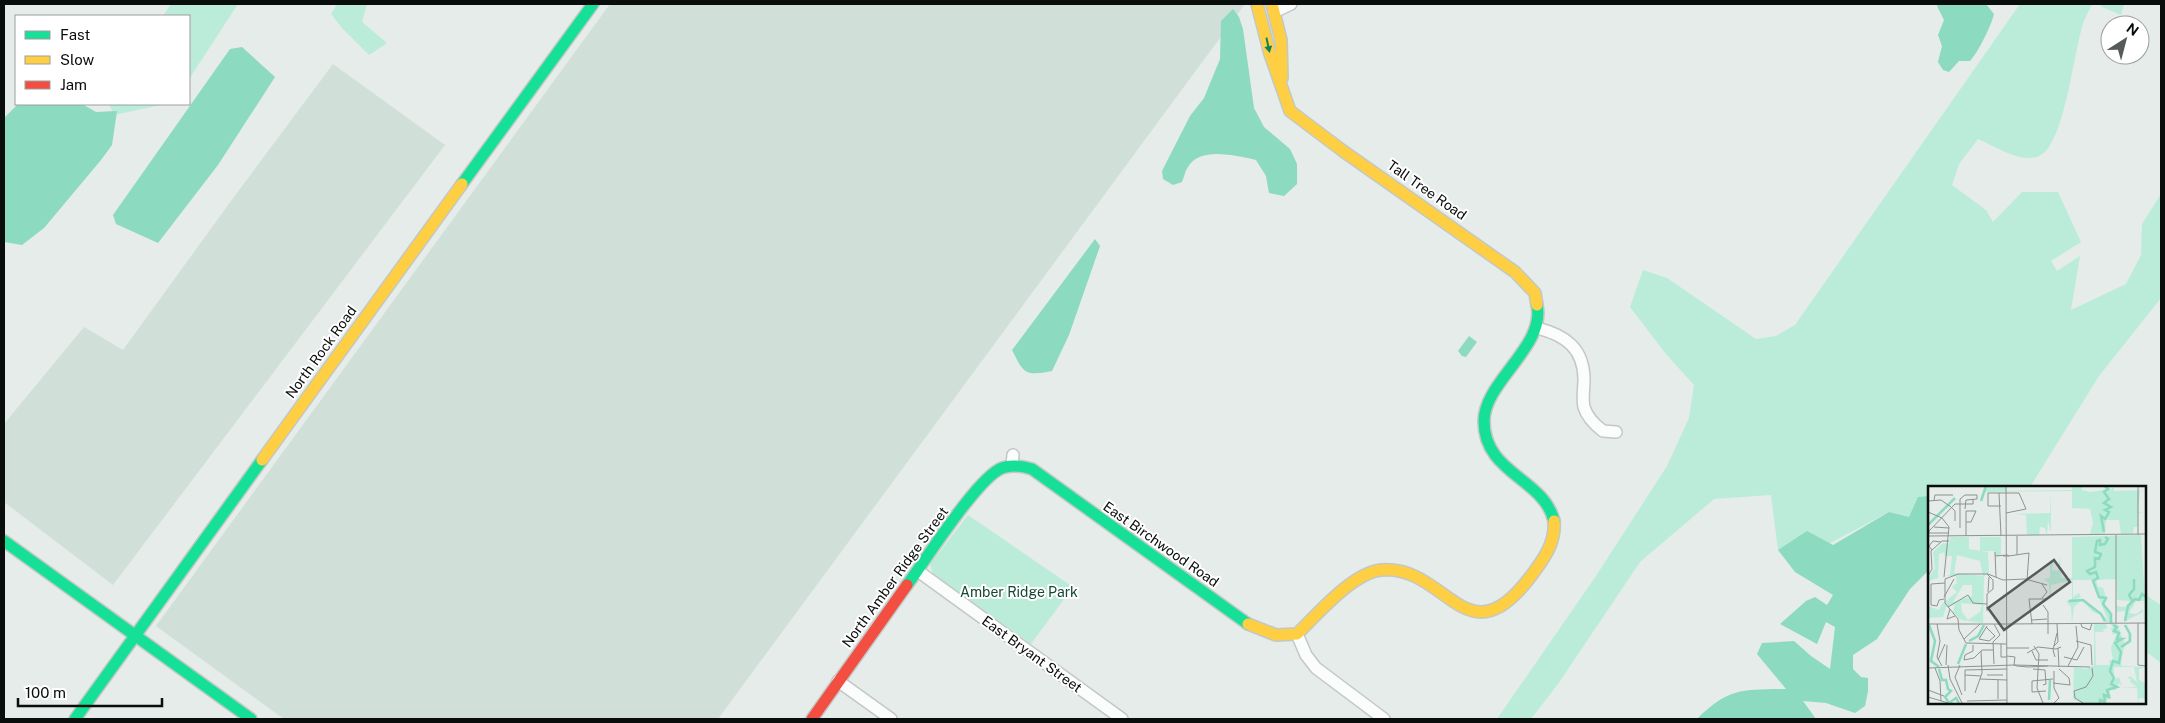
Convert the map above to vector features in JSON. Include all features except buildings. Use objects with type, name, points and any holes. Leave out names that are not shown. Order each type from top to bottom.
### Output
[{"type":"street","name":"North Rock Road","points":[[75,719],[299,407],[593,4]]},
{"type":"street","name":"Tall Tree Road","points":[[1257,4],[1281,87],[1290,111],[1304,123],[1523,278],[1531,288],[1537,302],[1539,318],[1536,328]]},
{"type":"street","points":[[1273,8],[1291,4]]},
{"type":"street","name":"Tall Tree Road","points":[[1273,8],[1283,62],[1281,87]]},
{"type":"street","points":[[1384,719],[1316,668],[1306,655],[1297,634],[1351,582],[1377,569],[1397,569],[1416,576],[1464,609],[1477,613],[1489,613],[1501,609],[1521,589],[1550,546],[1555,523],[1549,506],[1543,498],[1507,468],[1491,451],[1485,437],[1484,422],[1490,399],[1536,328],[1560,335],[1578,352],[1583,369],[1584,407],[1603,432],[1616,432]]},
{"type":"street","name":"East Birchwood Road","points":[[1013,460],[1032,469],[1244,622],[1268,635],[1284,636],[1297,634]]},
{"type":"street","name":"North Amber Ridge Street","points":[[812,719],[988,475],[1013,460]]},
{"type":"street","points":[[4,541],[251,719]]},
{"type":"street","name":"East Bryant Street","points":[[918,571],[1122,719]]},
{"type":"street","points":[[838,681],[891,719]]},
{"type":"shaded area","points":[[610,4],[1245,4],[718,719],[284,719],[156,626]]},
{"type":"shaded area","points":[[1938,4],[1986,4],[1994,14],[1984,38],[1970,61],[1959,61],[1949,72],[1943,70],[1938,62],[1942,46],[1938,35],[1944,20],[1937,6]]},
{"type":"shaded area","points":[[1233,9],[1239,17],[1243,29],[1254,108],[1264,127],[1290,149],[1297,164],[1297,184],[1284,196],[1269,193],[1266,176],[1256,160],[1229,155],[1201,156],[1187,169],[1182,182],[1173,185],[1163,179],[1162,171],[1190,116],[1204,98],[1220,59],[1221,21]]},
{"type":"shaded area","points":[[242,47],[275,77],[218,165],[158,243],[116,224],[113,215],[230,49]]},
{"type":"shaded area","points":[[333,64],[445,145],[113,585],[4,502],[4,424],[84,327],[123,350]]},
{"type":"shaded area","points":[[17,105],[84,105],[96,112],[117,111],[112,145],[44,228],[22,245],[4,242],[4,118]]},
{"type":"shaded area","points":[[1095,239],[1100,246],[1069,335],[1052,371],[1031,373],[1026,371],[1012,350]]},
{"type":"shaded area","points":[[1469,336],[1477,342],[1466,357],[1462,356],[1458,351]]},
{"type":"shaded area","points":[[1928,496],[1928,571],[1910,589],[1877,639],[1853,655],[1853,669],[1861,677],[1868,678],[1865,706],[1855,713],[1826,703],[1803,701],[1816,719],[1697,719],[1719,701],[1738,692],[1786,689],[1757,654],[1762,643],[1794,641],[1830,669],[1835,627],[1826,622],[1817,644],[1780,624],[1806,601],[1815,597],[1827,605],[1833,595],[1795,572],[1778,550],[1807,531],[1833,545],[1889,512],[1909,517],[1918,497]]},
{"type":"green space","points":[[171,4],[238,4],[190,77],[190,15],[164,15]]},
{"type":"green space","points":[[337,4],[367,4],[362,22],[387,43],[369,55],[331,14]]},
{"type":"green space","points":[[2020,4],[2092,4],[2080,34],[2062,116],[2056,134],[2048,148],[2039,156],[2024,158],[2000,150],[1978,139],[1959,164],[1952,185],[1986,210],[1993,222],[2022,192],[2058,192],[2081,242],[2051,261],[2057,271],[2080,256],[2071,310],[2126,284],[2141,255],[2142,224],[2161,194],[2161,298],[2099,376],[2031,486],[1928,486],[1928,523],[1889,512],[1815,551],[1778,550],[1771,495],[1714,499],[1640,562],[1558,684],[1531,719],[1497,719],[1596,576],[1667,466],[1689,418],[1694,385],[1666,354],[1630,307],[1643,270],[1667,278],[1756,339],[1776,336],[1795,325]]},
{"type":"green space","points":[[2101,4],[2124,4],[2121,15],[2102,7]]},
{"type":"green space","points":[[109,105],[160,105],[114,115]]},
{"type":"green space","name":"Amber Ridge Park","points":[[968,515],[1073,587],[1031,644],[933,574],[930,564]]},
{"type":"green space","points":[[2145,595],[2161,605],[2161,663],[2145,651]]},
{"type":"traffic: fast","points":[[462,184],[593,4]]},
{"type":"traffic: fast","points":[[1537,305],[1537,320],[1533,335],[1494,392],[1487,407],[1484,421],[1487,439],[1494,453],[1504,465],[1539,495],[1548,507],[1554,521]]},
{"type":"traffic: fast","points":[[75,719],[262,460]]},
{"type":"traffic: fast","points":[[907,585],[952,521],[980,487],[1002,468],[1017,466],[1032,469],[1248,624]]},
{"type":"traffic: fast","points":[[4,541],[251,719]]},
{"type":"traffic: slow","points":[[1257,4],[1270,54],[1290,111],[1343,151],[1515,272],[1535,293],[1537,305]]},
{"type":"traffic: slow","points":[[1272,4],[1281,40],[1282,78]]},
{"type":"traffic: slow","points":[[262,460],[462,184]]},
{"type":"traffic: slow","points":[[1248,624],[1276,635],[1297,634],[1347,587],[1358,579],[1381,570],[1404,572],[1423,581],[1456,603],[1472,611],[1489,611],[1509,600],[1536,570],[1551,544],[1554,521]]},
{"type":"traffic: jam","points":[[812,719],[907,585]]}]
